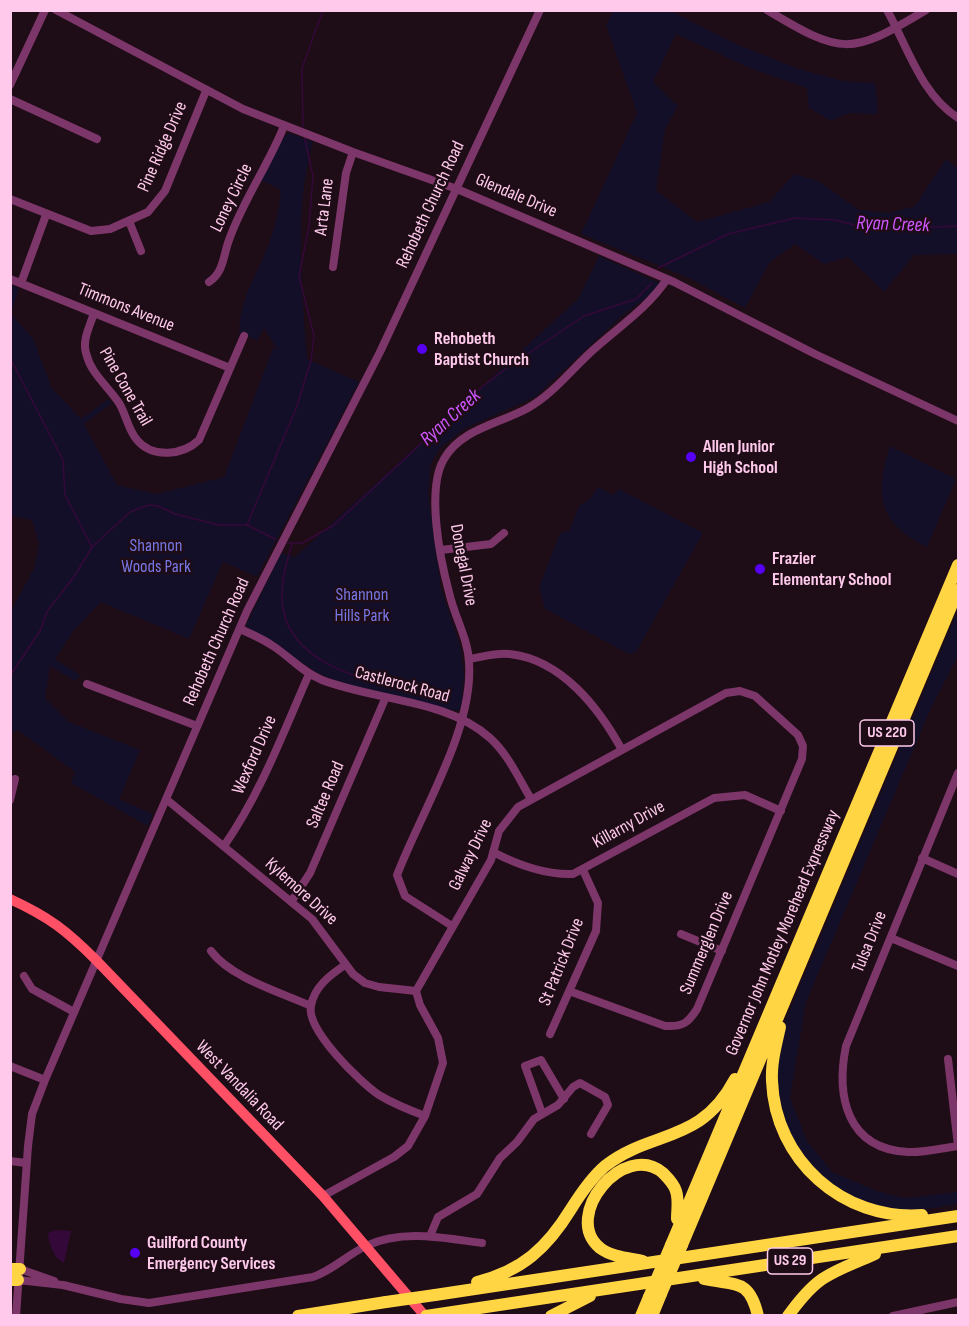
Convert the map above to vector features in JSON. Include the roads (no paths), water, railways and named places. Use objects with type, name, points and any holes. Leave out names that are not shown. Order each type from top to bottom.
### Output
[{"type":"highway","name":"Governor John Motley Morehead Expressway","points":[[676,1245],[678,1228],[958,565]]},
{"type":"highway","name":"Governor John Motley Morehead Expressway","points":[[641,1316],[655,1306],[676,1245],[781,1009],[958,590]]},
{"type":"highway","points":[[781,1009],[772,1070],[775,1106],[788,1142],[810,1174],[839,1196],[876,1212],[914,1216],[958,1210]]},
{"type":"highway","points":[[463,1291],[471,1283],[509,1272],[536,1255],[558,1229],[587,1185],[614,1160],[686,1130],[704,1118],[732,1085],[766,1020]]},
{"type":"highway","points":[[651,1262],[618,1256],[599,1247],[590,1232],[588,1216],[596,1194],[616,1173],[627,1167],[646,1165],[659,1170],[670,1179],[676,1190],[678,1228]]},
{"type":"highway","name":"US 29","points":[[298,1316],[958,1216]]},
{"type":"highway","name":"US 29","points":[[425,1316],[958,1236]]},
{"type":"highway","points":[[788,1316],[801,1298],[823,1276],[874,1255],[885,1247]]},
{"type":"highway","points":[[694,1276],[740,1286],[750,1294],[758,1316]]},
{"type":"highway","points":[[551,1316],[571,1304],[586,1299],[595,1291]]},
{"type":"main road","name":"West Vandalia Road","points":[[10,899],[63,927],[96,960],[323,1196],[425,1316]]},
{"type":"street","points":[[10,85],[45,10]]},
{"type":"street","name":"Glendale Drive","points":[[56,10],[206,91],[284,126],[457,189],[667,279],[717,302],[814,354],[958,421]]},
{"type":"street","name":"Rehobeth Church Road","points":[[16,1316],[15,1275],[32,1114],[45,1080],[240,629],[380,352],[540,10]]},
{"type":"street","points":[[767,10],[813,37],[845,45],[872,41],[926,10]]},
{"type":"street","points":[[887,10],[927,87],[941,105],[958,118]]},
{"type":"street","name":"Pine Ridge Drive","points":[[10,200],[91,231],[110,229],[148,212],[165,191],[206,91]]},
{"type":"street","points":[[10,99],[98,139]]},
{"type":"street","name":"Loney Circle","points":[[209,282],[220,270],[228,241],[251,188],[269,160],[284,126]]},
{"type":"street","name":"Arta Lane","points":[[333,267],[346,173],[353,152]]},
{"type":"street","points":[[21,283],[46,215]]},
{"type":"street","points":[[129,221],[141,251]]},
{"type":"street","name":"Timmons Avenue","points":[[10,279],[230,368]]},
{"type":"street","name":"Donegal Drive","points":[[452,926],[405,896],[397,875],[462,720],[470,687],[469,659],[449,593],[441,550],[435,486],[438,470],[453,446],[465,437],[528,408],[546,396],[623,322],[648,304],[667,279]]},
{"type":"street","name":"Pine Cone Trail","points":[[94,313],[86,338],[85,351],[89,364],[96,376],[120,404],[137,440],[147,448],[158,452],[178,452],[191,448],[199,440],[244,336]]},
{"type":"street","points":[[441,550],[491,544],[504,533]]},
{"type":"street","name":"Castlerock Road","points":[[240,629],[273,646],[309,674],[385,699],[441,709],[462,720],[491,739],[531,799]]},
{"type":"street","points":[[469,659],[510,654],[549,668],[575,687],[594,705],[622,750]]},
{"type":"street","name":"Wexford Drive","points":[[224,846],[247,811],[260,785],[309,674]]},
{"type":"street","points":[[87,684],[197,726]]},
{"type":"street","name":"Galway Drive","points":[[416,991],[491,860],[504,824],[518,807],[531,799],[726,693],[740,691],[755,696],[798,735],[803,746],[802,759]]},
{"type":"street","name":"Saltee Road","points":[[291,902],[310,873],[385,699]]},
{"type":"street","name":"Summerglen Drive","points":[[569,991],[665,1026],[678,1027],[688,1023],[697,1009],[802,759]]},
{"type":"street","name":"Tulsa Drive","points":[[958,773],[846,1046],[841,1069],[843,1098],[847,1113],[856,1127],[881,1146],[908,1153],[958,1146]]},
{"type":"street","points":[[10,800],[15,779]]},
{"type":"street","name":"Killarny Drive","points":[[493,852],[528,867],[557,874],[573,874],[714,798],[745,795],[780,811]]},
{"type":"street","name":"Kylemore Drive","points":[[166,799],[312,919],[345,965],[365,983],[416,991]]},
{"type":"street","points":[[922,858],[958,874]]},
{"type":"street","name":"St Patrick Drive","points":[[550,1034],[596,931],[599,914],[596,892],[583,870]]},
{"type":"street","points":[[681,934],[722,951]]},
{"type":"street","points":[[891,938],[958,966]]},
{"type":"street","points":[[211,951],[220,963],[229,968],[311,1006]]},
{"type":"street","points":[[345,965],[321,985],[311,1006],[312,1022],[319,1035],[377,1093],[396,1105],[425,1116]]},
{"type":"street","points":[[24,976],[32,989],[74,1012]]},
{"type":"street","points":[[323,1196],[394,1157],[408,1146],[425,1116],[441,1076],[443,1063],[438,1038],[420,1005],[416,991]]},
{"type":"street","points":[[948,1059],[958,1146]]},
{"type":"street","points":[[542,1113],[525,1066],[541,1060],[564,1099]]},
{"type":"street","points":[[10,1066],[45,1080]]},
{"type":"street","points":[[430,1236],[438,1217],[477,1194],[500,1158],[542,1113],[558,1105],[580,1083],[605,1097],[608,1105],[591,1134]]},
{"type":"street","points":[[10,1161],[26,1163]]},
{"type":"street","points":[[15,1275],[149,1303],[313,1277],[328,1272],[364,1247],[385,1239],[430,1236],[482,1243]]},
{"type":"street","points":[[893,1316],[958,1302]]},
{"type":"waterway","points":[[303,127],[302,68],[323,10]]},
{"type":"waterway","points":[[247,525],[297,406],[311,360],[314,336],[299,276],[309,226],[313,176],[304,135]]},
{"type":"waterway","name":"Ryan Creek","points":[[658,268],[728,234],[795,218],[835,220],[862,227],[889,229],[958,226]]},
{"type":"waterway","name":"Ryan Creek","points":[[288,543],[302,543],[334,525],[477,391],[504,370],[584,316],[636,299],[652,283]]},
{"type":"waterway","points":[[10,358],[63,460],[65,495],[92,547]]},
{"type":"waterway","name":"Ryan Creek","points":[[10,676],[40,631],[48,610],[74,577],[92,547],[130,512],[149,505],[158,506],[175,514],[219,525],[247,525],[275,539]]},
{"type":"waterway","points":[[292,545],[282,588],[284,613],[290,628],[299,641],[324,662],[355,676],[386,682]]},
{"type":"place","name":"Rehobeth Baptist Church","points":[[422,349]]},
{"type":"place","name":"Allen Junior High School","points":[[691,457]]},
{"type":"place","name":"Frazier Elementary School","points":[[760,569]]},
{"type":"place","name":"Guilford County Emergency Services","points":[[135,1253]]},
{"type":"park label","name":"Shannon Woods Park","points":[[156,556]]},
{"type":"park label","name":"Shannon Hills Park","points":[[362,605]]}]
